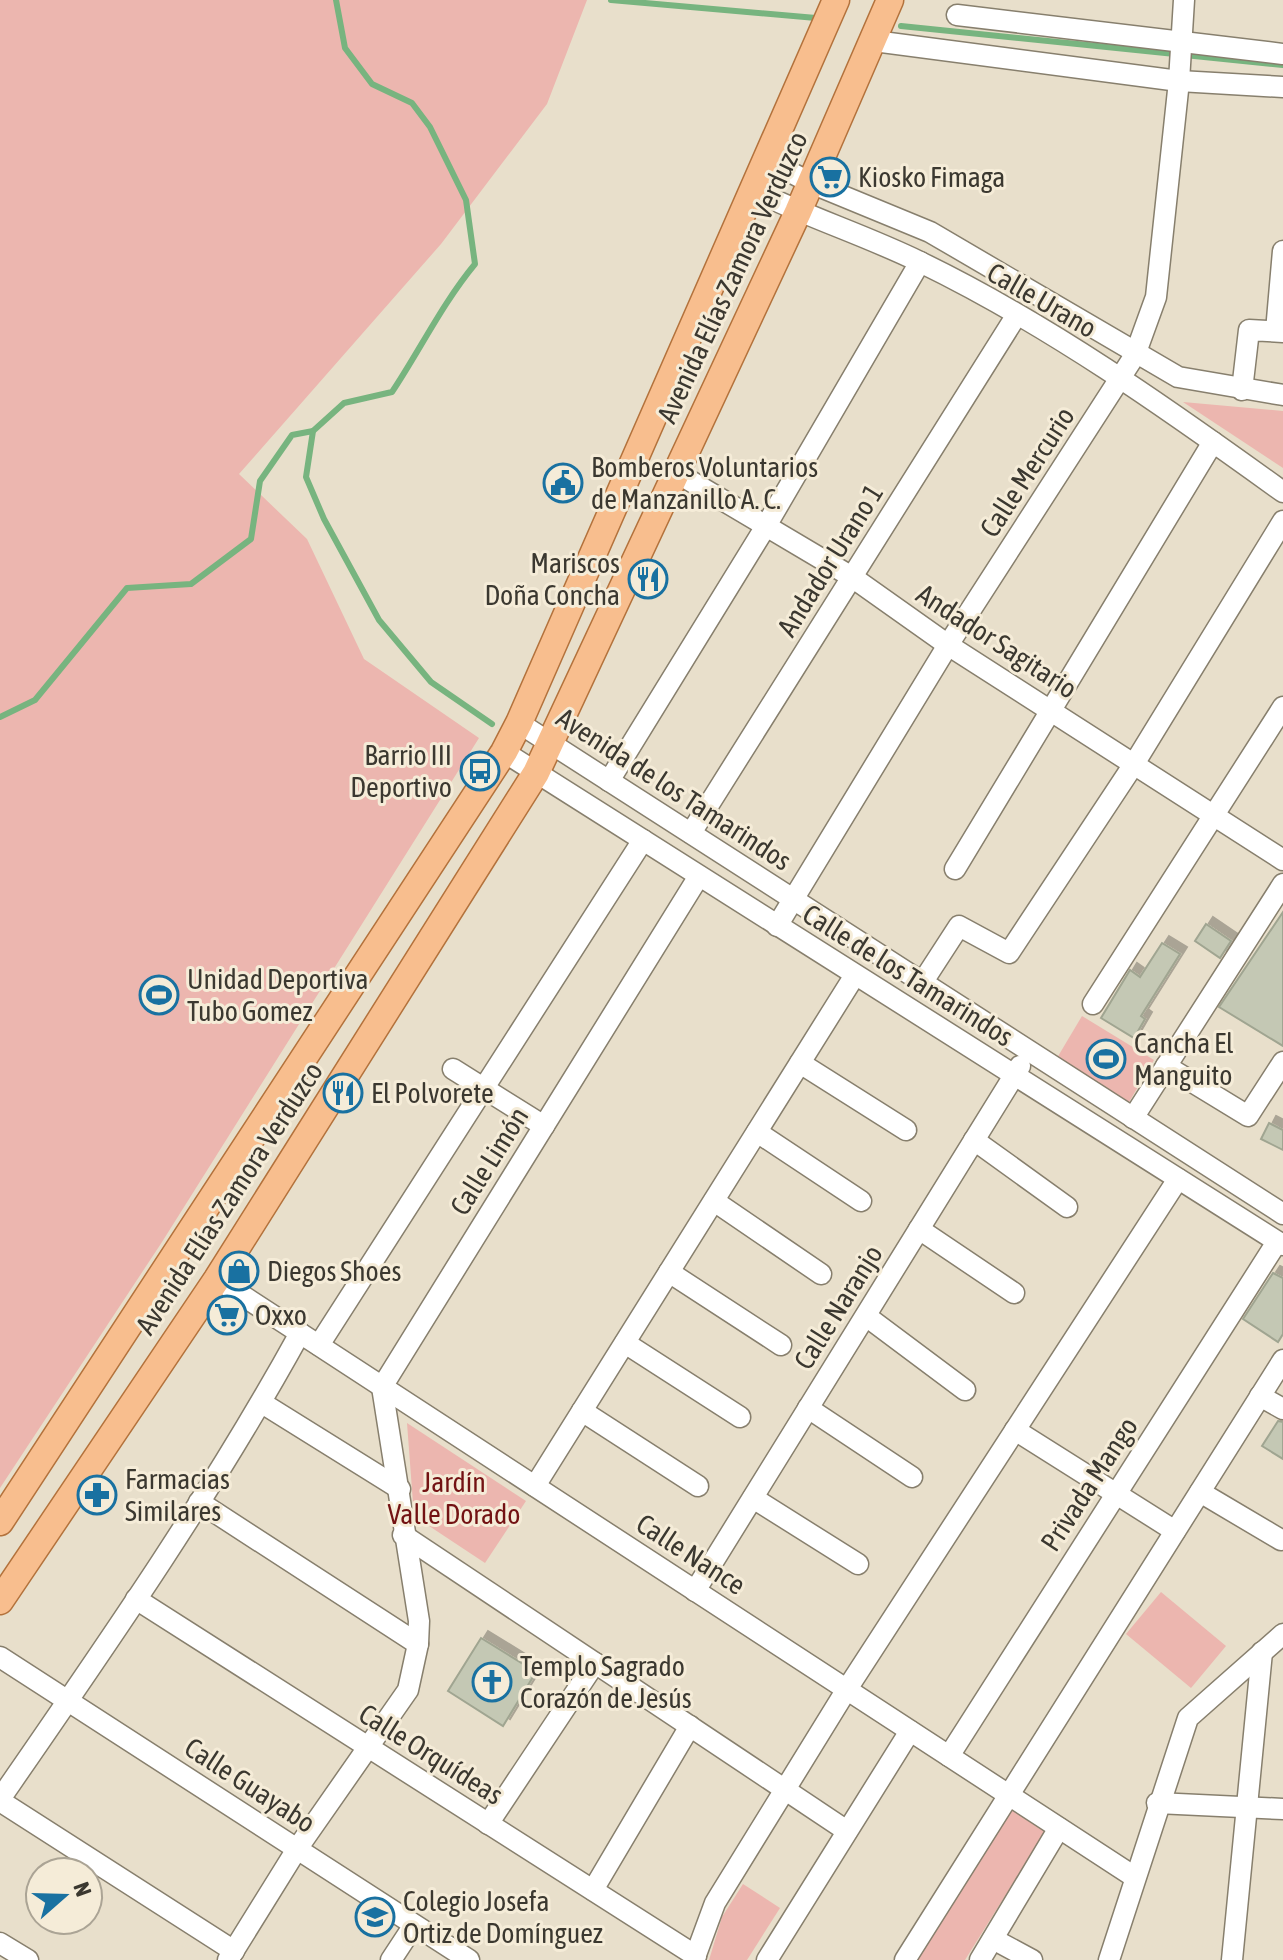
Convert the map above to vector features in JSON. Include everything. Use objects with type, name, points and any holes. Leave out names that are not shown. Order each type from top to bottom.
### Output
[{"type":"main road","name":"Avenida Elías Zamora Verduzco","points":[[0,1522],[504,752],[836,0]]},
{"type":"main road","name":"Avenida Elías Zamora Verduzco","points":[[0,1601],[217,1279],[536,773],[798,212],[890,0]]},
{"type":"street","name":"Calle Mercurio","points":[[777,926],[948,645],[1135,355],[1156,297],[1184,0]]},
{"type":"street","points":[[957,15],[1180,45],[1283,54]]},
{"type":"street","points":[[874,41],[1283,87]]},
{"type":"street","name":"Calle Urano","points":[[765,159],[811,183],[930,232],[1135,355],[1178,377],[1283,395]]},
{"type":"street","name":"Calle Urano","points":[[753,190],[920,262],[1016,316],[1121,379],[1283,492]]},
{"type":"street","points":[[1242,390],[1249,330],[1280,331],[1283,251]]},
{"type":"street","points":[[609,781],[766,526],[920,262]]},
{"type":"street","name":"Andador Urano 1","points":[[691,833],[1016,316]]},
{"type":"street","points":[[955,869],[1213,442]]},
{"type":"street","name":"Andador Sagitario","points":[[677,473],[852,577],[948,645],[1283,860]]},
{"type":"street","points":[[922,983],[959,926],[1009,953],[1134,764],[1283,521]]},
{"type":"street","points":[[1093,1004],[1283,707]]},
{"type":"street","name":"Avenida de los Tamarindos","points":[[519,723],[1283,1214]]},
{"type":"street","name":"Calle de los Tamarindos","points":[[504,752],[1280,1244]]},
{"type":"street","points":[[319,1345],[643,840]]},
{"type":"street","name":"Calle Limón","points":[[382,1387],[699,876]]},
{"type":"street","points":[[1133,1118],[1283,884]]},
{"type":"street","points":[[535,1486],[855,975]]},
{"type":"street","name":"Calle Naranjo","points":[[695,1591],[1029,1053]]},
{"type":"street","points":[[1166,1066],[1248,1116],[1283,1062]]},
{"type":"street","points":[[800,1063],[906,1130]]},
{"type":"street","points":[[453,1069],[544,1126]]},
{"type":"street","points":[[757,1132],[861,1201]]},
{"type":"street","points":[[974,1140],[1067,1207]]},
{"type":"street","points":[[695,1958],[715,1903],[847,1689],[1178,1179]]},
{"type":"street","points":[[714,1201],[821,1274]]},
{"type":"street","points":[[919,1229],[1014,1293]]},
{"type":"street","name":"Privada Mango","points":[[949,1756],[1280,1244]]},
{"type":"street","points":[[669,1272],[781,1345]]},
{"type":"street","name":"Calle Nance","points":[[217,1279],[1133,1876]]},
{"type":"street","points":[[866,1316],[965,1390]]},
{"type":"street","points":[[300,1333],[262,1403],[199,1502],[0,1800],[231,1955],[297,1849],[408,1690],[418,1644],[419,1621],[382,1387]]},
{"type":"street","points":[[625,1343],[740,1417]]},
{"type":"street","points":[[905,1960],[1283,1360]]},
{"type":"street","points":[[1260,1396],[1283,1409]]},
{"type":"street","points":[[262,1403],[400,1489]]},
{"type":"street","points":[[808,1408],[912,1477]]},
{"type":"street","points":[[582,1411],[698,1486]]},
{"type":"street","points":[[1015,1430],[1175,1531]]},
{"type":"street","points":[[1200,1492],[1281,1540]]},
{"type":"street","points":[[753,1498],[858,1564]]},
{"type":"street","points":[[199,1502],[418,1644]]},
{"type":"street","points":[[403,1535],[847,1831]]},
{"type":"street","name":"Calle Orquídeas","points":[[136,1599],[695,1958]]},
{"type":"street","points":[[1109,1960],[1133,1876],[1188,1718],[1283,1634]]},
{"type":"street","points":[[1232,1960],[1262,1652]]},
{"type":"street","name":"Calle Guayabo","points":[[0,1657],[469,1960]]},
{"type":"street","points":[[488,1824],[595,1663]]},
{"type":"street","points":[[593,1890],[690,1726]]},
{"type":"street","points":[[767,1960],[910,1731]]},
{"type":"street","points":[[1157,1803],[1283,1809]]},
{"type":"street","points":[[980,1960],[1059,1828]]},
{"type":"street","points":[[391,1960],[414,1925]]},
{"type":"street","points":[[993,1939],[1032,1960]]},
{"type":"street","points":[[0,1943],[28,1960]]},
{"type":"green space","points":[[0,0],[587,0],[547,104],[441,244],[239,474],[307,539],[364,659],[479,738],[162,1242],[0,1488]]},
{"type":"green space","points":[[1183,402],[1283,411],[1283,468]]},
{"type":"green space","name":"Cancha El Manguito","points":[[1082,1016],[1154,1060],[1129,1102],[1057,1058]]},
{"type":"green space","name":"Jardín Valle Dorado","points":[[407,1423],[526,1501],[485,1563],[414,1516]]},
{"type":"green space","points":[[1161,1592],[1226,1646],[1191,1688],[1126,1634]]},
{"type":"green space","points":[[1012,1808],[1047,1829],[965,1960],[917,1960]]},
{"type":"green space","points":[[743,1884],[780,1908],[747,1960],[709,1960],[722,1917]]},
{"type":"building","points":[[1283,912],[1283,1046],[1219,1007]]},
{"type":"building","points":[[1206,924],[1231,941],[1220,958],[1195,941]]},
{"type":"building","points":[[1162,943],[1180,954],[1141,1016],[1145,1019],[1134,1038],[1101,1018],[1130,970],[1140,977]]},
{"type":"building","points":[[1269,1123],[1283,1130],[1283,1150],[1261,1139]]},
{"type":"building","points":[[1273,1273],[1283,1278],[1283,1334],[1278,1342],[1243,1319]]},
{"type":"building","points":[[1278,1421],[1283,1422],[1283,1459],[1262,1446]]},
{"type":"building","name":"Templo Sagrado Corazón de Jesús","points":[[481,1638],[536,1672],[503,1726],[448,1691]]},
{"type":"waterway","points":[[336,0],[345,48],[372,84],[412,103],[430,127],[466,200],[475,264],[392,392],[344,403],[313,431],[306,477],[324,519],[379,620],[431,682],[492,724]]},
{"type":"waterway","points":[[611,0],[816,18]]},
{"type":"waterway","points":[[901,26],[1283,65]]},
{"type":"waterway","points":[[0,717],[35,700],[127,588],[191,584],[251,539],[260,481],[292,435],[313,431]]},
{"type":"place","name":"Kiosko Fimaga","points":[[830,177]]},
{"type":"place","name":"Bomberos Voluntarios de Manzanillo A. C.","points":[[563,483]]},
{"type":"place","name":"Mariscos Doña Concha","points":[[648,579]]},
{"type":"place","name":"Barrio III Deportivo","points":[[480,771]]},
{"type":"place","name":"Unidad Deportiva Tubo Gomez","points":[[159,995]]},
{"type":"place","name":"Cancha El Manguito","points":[[1106,1059]]},
{"type":"place","name":"El Polvorete","points":[[343,1093]]},
{"type":"place","name":"Diegos Shoes","points":[[239,1271]]},
{"type":"place","name":"Oxxo","points":[[227,1315]]},
{"type":"place","name":"Farmacias Similares","points":[[97,1495]]},
{"type":"place","name":"Templo Sagrado Corazón de Jesús","points":[[492,1682]]},
{"type":"place","name":"Colegio Josefa Ortiz de Domínguez","points":[[375,1917]]}]
